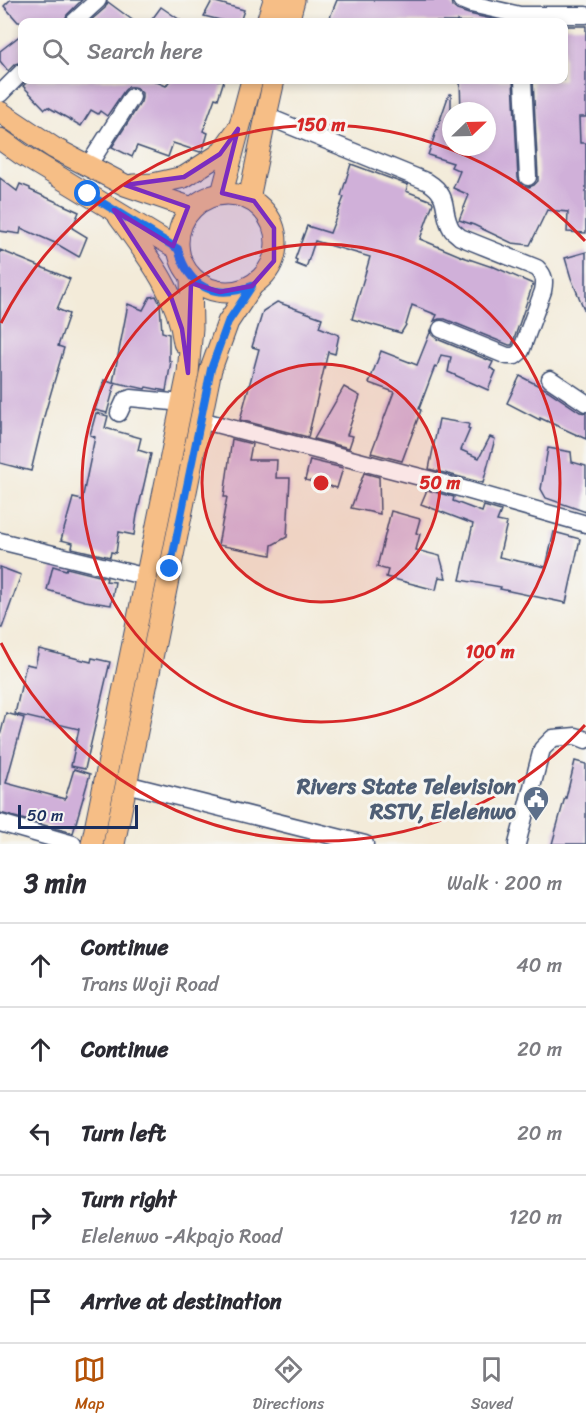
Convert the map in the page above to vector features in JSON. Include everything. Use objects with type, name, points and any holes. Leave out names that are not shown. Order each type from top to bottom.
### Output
[{"type":"main road","points":[[268,18],[274,0]]},
{"type":"main road","points":[[289,18],[294,0]]},
{"type":"main road","points":[[222,193],[251,84]]},
{"type":"main road","points":[[249,199],[273,84]]},
{"type":"main road","points":[[0,112],[54,147],[125,185],[192,208]]},
{"type":"main road","points":[[125,185],[153,184],[184,177],[220,154],[238,129]]},
{"type":"main road","points":[[0,139],[178,249]]},
{"type":"main road","points":[[114,844],[211,369],[228,322],[252,286],[265,275],[274,261],[277,244],[274,228],[266,212],[254,201],[238,194],[222,193],[207,197],[192,208],[184,218],[178,233],[178,249],[182,264],[191,277],[204,287],[220,292],[236,292],[252,286]]},
{"type":"main road","points":[[114,210],[151,260],[171,297],[182,329],[188,373]]},
{"type":"main road","points":[[92,844],[188,373],[192,328],[191,277]]},
{"type":"street","points":[[78,18],[98,0]]},
{"type":"street","points":[[461,0],[517,18]]},
{"type":"street","points":[[536,18],[586,15]]},
{"type":"street","points":[[0,94],[18,76]]},
{"type":"street","points":[[523,84],[528,177]]},
{"type":"street","points":[[88,166],[132,97]]},
{"type":"street","points":[[266,116],[428,182],[438,189],[452,229],[459,237],[537,268],[542,273],[545,281],[543,291],[521,351],[515,356],[507,356],[441,329]]},
{"type":"street","points":[[550,379],[586,403]]},
{"type":"street","points":[[119,413],[125,400],[131,398],[182,403]]},
{"type":"street","points":[[200,420],[428,479],[586,524]]},
{"type":"street","points":[[0,541],[147,577]]},
{"type":"street","points":[[517,844],[542,749],[553,738],[576,736],[586,740]]},
{"type":"street","points":[[126,784],[365,844]]},
{"type":"street","points":[[0,823],[73,844]]},
{"type":"highlighted area","points":[[238,129],[222,193],[254,201],[274,228],[274,261],[252,286],[220,292],[191,283],[188,373],[182,329],[171,297],[114,210],[173,246],[188,207],[125,185],[184,177],[220,154]]},
{"type":"building","points":[[10,0],[82,0],[66,18],[18,18],[18,22],[4,6]]},
{"type":"building","points":[[337,0],[451,0],[452,6],[457,10],[487,18],[330,18]]},
{"type":"building","points":[[212,1],[244,10],[241,18],[204,16]]},
{"type":"building","points":[[108,2],[130,18],[94,18]]},
{"type":"building","points":[[161,7],[177,18],[153,18]]},
{"type":"building","points":[[568,26],[586,26],[586,117],[579,117],[580,143],[586,143],[586,233],[567,232],[568,212],[547,210],[530,245],[512,243],[459,220],[469,195],[453,188],[460,171],[451,167],[453,163],[428,155],[442,114],[442,156],[496,156],[496,102],[461,102],[460,84],[513,84],[518,178],[524,187],[534,185],[538,181],[533,84],[568,84]]},
{"type":"building","points":[[18,37],[18,63],[8,71],[0,61],[0,51]]},
{"type":"building","points":[[25,84],[161,84],[166,86],[167,84],[223,84],[203,131],[208,133],[203,150],[200,152],[173,143],[168,157],[137,146],[132,157],[112,147],[141,102],[142,93],[137,88],[128,87],[107,116],[100,111],[98,114],[91,110],[81,126],[48,107],[45,109],[23,86]]},
{"type":"building","points":[[449,94],[451,94],[451,102],[446,102]]},
{"type":"building","points":[[351,164],[408,185],[406,191],[432,201],[420,239],[533,284],[512,345],[445,319],[434,321],[437,315],[412,305],[401,333],[352,319],[370,257],[315,241],[306,268],[296,264],[295,259],[307,226],[330,233],[344,197],[341,196]]},
{"type":"building","points":[[0,178],[17,191],[20,184],[79,212],[72,228],[87,237],[79,257],[21,228],[20,234],[0,231]]},
{"type":"building","points":[[0,250],[70,279],[57,309],[69,314],[58,346],[64,348],[31,471],[0,463]]},
{"type":"building","points":[[586,252],[586,314],[565,258]]},
{"type":"building","points":[[156,296],[160,304],[162,332],[169,334],[169,361],[171,361],[166,391],[113,382],[128,304],[143,310],[150,297]]},
{"type":"building","points":[[277,302],[322,318],[319,327],[339,335],[335,354],[328,352],[308,437],[240,420],[259,349],[252,347],[263,311]]},
{"type":"building","points":[[431,330],[432,335],[437,339],[493,362],[490,368],[496,371],[488,390],[448,372],[451,357],[441,355],[419,409],[421,410],[402,461],[371,453],[394,392],[369,383],[381,351],[417,365]]},
{"type":"building","points":[[520,376],[547,390],[580,412],[586,413],[586,439],[507,403]]},
{"type":"building","points":[[104,380],[115,384],[107,413],[95,410]]},
{"type":"building","points":[[344,387],[360,396],[347,435],[353,436],[349,448],[314,439]]},
{"type":"building","points":[[96,413],[108,416],[105,428],[141,438],[138,450],[151,454],[134,535],[119,532],[116,553],[111,552],[110,557],[72,548],[73,543],[61,540],[73,498],[82,500],[95,437],[90,435]]},
{"type":"building","points":[[439,419],[469,424],[470,429],[461,450],[479,458],[490,437],[495,439],[483,483],[429,469]]},
{"type":"building","points":[[232,439],[252,444],[249,460],[277,460],[276,478],[290,478],[287,537],[272,545],[271,555],[218,545],[227,497],[224,497]]},
{"type":"building","points":[[548,448],[571,452],[572,462],[586,466],[586,512],[546,498],[541,489]]},
{"type":"building","points":[[310,460],[343,468],[337,488],[305,480]]},
{"type":"building","points":[[364,473],[379,477],[380,514],[351,508]]},
{"type":"building","points":[[427,490],[454,497],[453,501],[482,512],[484,506],[501,511],[497,521],[507,523],[499,557],[546,567],[554,532],[580,539],[566,603],[500,589],[501,587],[460,580],[473,524],[421,504]]},
{"type":"building","points":[[391,511],[420,519],[416,533],[420,534],[416,550],[440,556],[446,578],[439,577],[436,590],[386,577],[388,570],[377,567]]},
{"type":"building","points":[[53,566],[107,578],[106,581],[115,582],[111,605],[85,601],[47,590]]},
{"type":"building","points":[[0,567],[21,575],[2,628],[0,628]]},
{"type":"building","points":[[39,649],[91,662],[92,658],[110,662],[85,769],[71,766],[79,729],[15,714],[26,664],[35,666]]},
{"type":"building","points":[[6,713],[24,718],[6,783],[65,799],[74,769],[90,774],[73,833],[0,813],[0,736]]},
{"type":"building","points":[[575,761],[586,764],[586,844],[552,844],[566,798]]},
{"type":"place","name":"Rivers State Television RSTV, Elelenwo","points":[[536,822]]},
{"type":"route","points":[[88,194],[178,249],[182,264],[191,277],[204,287],[220,292],[236,292],[252,286],[228,322],[211,369],[170,569]]}]
